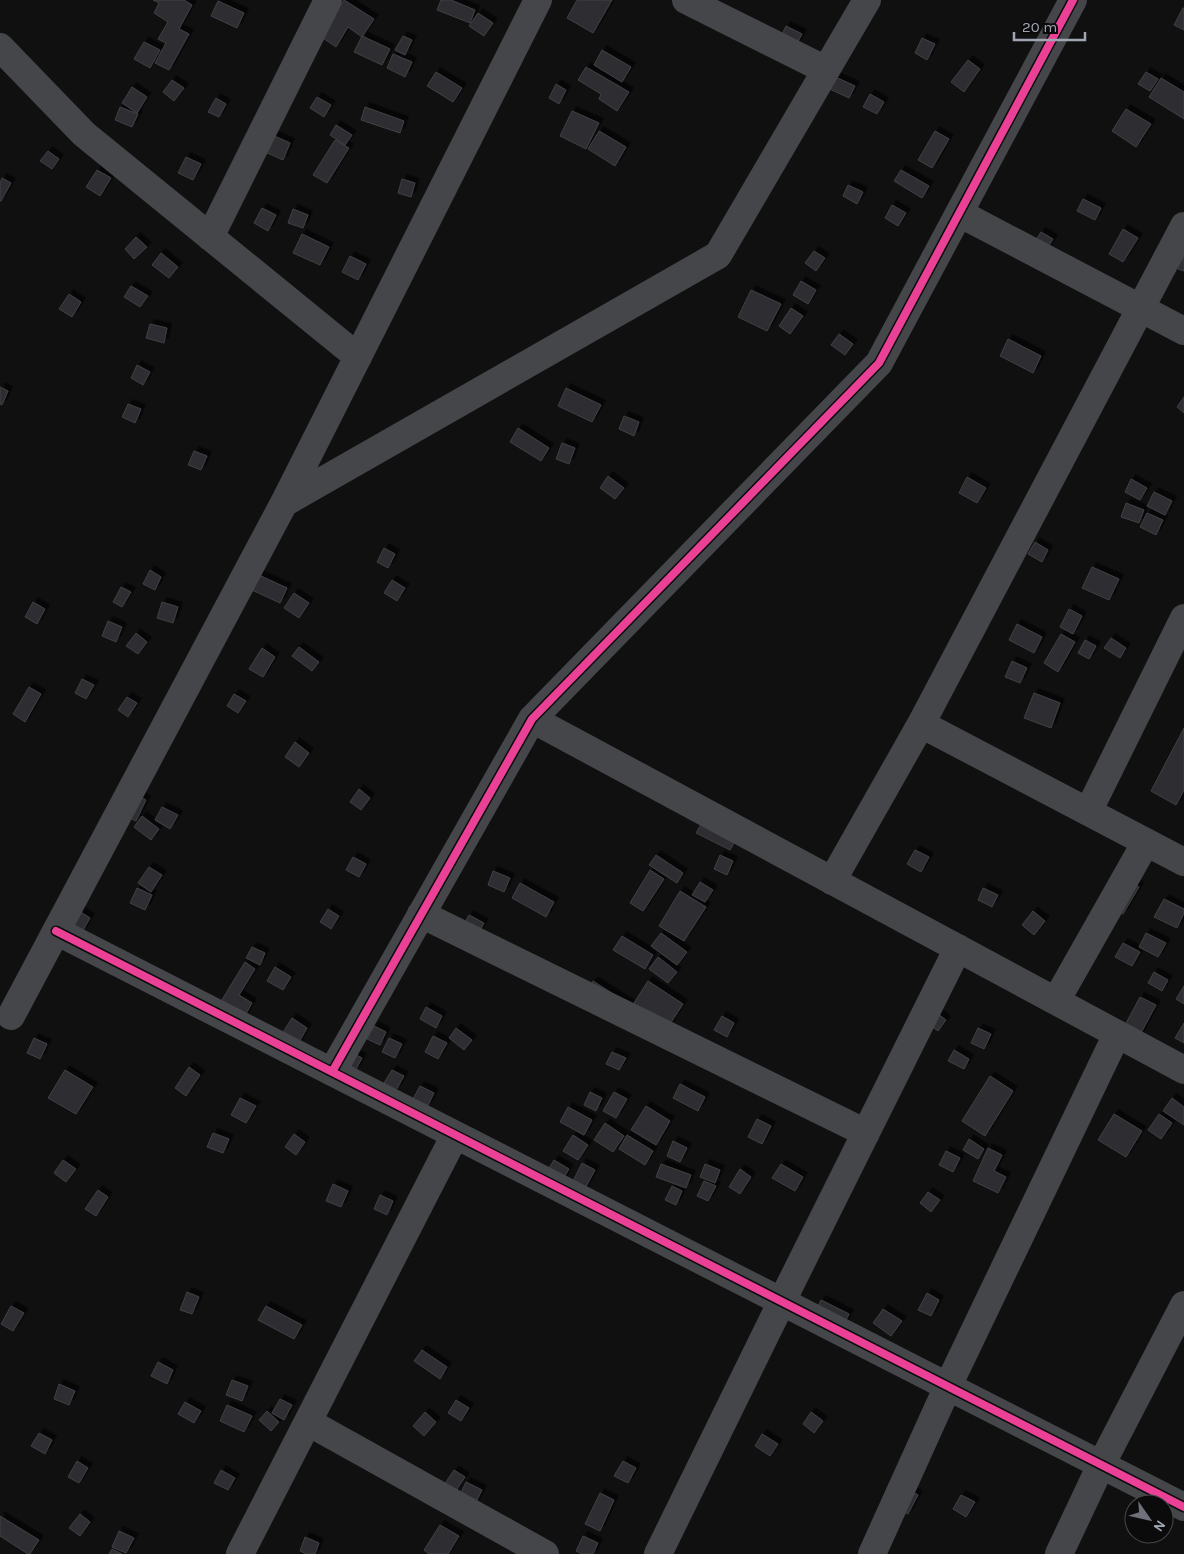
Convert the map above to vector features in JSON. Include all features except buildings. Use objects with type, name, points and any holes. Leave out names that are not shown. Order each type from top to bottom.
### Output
[{"type":"street","points":[[210,237],[328,0]]},
{"type":"street","points":[[12,1016],[284,503],[538,0]]},
{"type":"street","points":[[686,0],[826,70]]},
{"type":"street","points":[[284,503],[718,255],[867,0]]},
{"type":"street","points":[[332,1072],[532,719],[879,363],[1072,0]]},
{"type":"street","points":[[0,47],[84,134],[358,357]]},
{"type":"street","points":[[959,213],[1184,331]]},
{"type":"street","points":[[832,880],[921,724],[1184,226]]},
{"type":"street","points":[[1088,812],[1184,618]]},
{"type":"street","points":[[532,719],[1184,1070]]},
{"type":"street","points":[[921,724],[1184,862]]},
{"type":"street","points":[[1056,1001],[1146,842]]},
{"type":"street","points":[[421,914],[866,1134]]},
{"type":"street","points":[[56,931],[1184,1507]]},
{"type":"street","points":[[658,1554],[958,948]]},
{"type":"street","points":[[872,1554],[948,1386],[1117,1034]]},
{"type":"street","points":[[240,1554],[456,1135]]},
{"type":"street","points":[[1059,1554],[1101,1465],[1184,1305]]},
{"type":"street","points":[[308,1422],[545,1554]]},
{"type":"cycle path","points":[[332,1072],[532,719],[879,363],[1073,0]]},
{"type":"cycle path","points":[[56,931],[1184,1507]]}]
